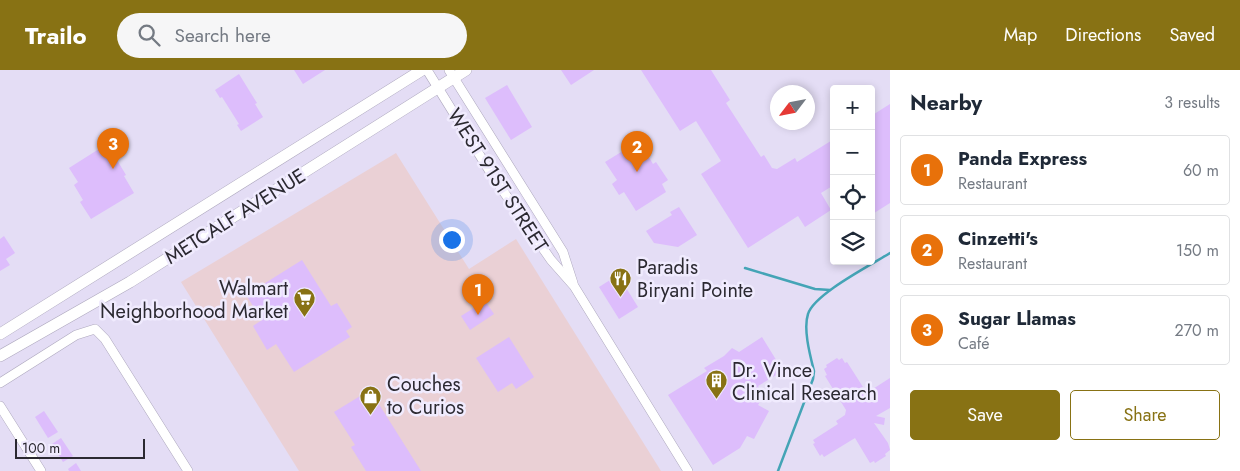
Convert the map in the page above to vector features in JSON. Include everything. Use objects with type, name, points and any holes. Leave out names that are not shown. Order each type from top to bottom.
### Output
[{"type":"main road","name":"METCALF AVENUE","points":[[0,334],[422,70]]},
{"type":"main road","name":"METCALF AVENUE","points":[[0,356],[130,282],[438,88],[452,74],[466,70]]},
{"type":"street","name":"WEST 91ST STREET","points":[[427,70],[492,175],[545,252],[574,286],[688,471]]},
{"type":"street","name":"WEST 91ST STREET","points":[[452,74],[563,252],[574,286]]},
{"type":"street","points":[[0,383],[76,335],[95,329],[114,352],[188,471]]},
{"type":"street","points":[[0,406],[41,471]]},
{"type":"shaded area","points":[[396,153],[469,269],[516,239],[661,471],[299,471],[181,282]]},
{"type":"building","points":[[294,70],[325,70],[303,84]]},
{"type":"building","points":[[561,70],[594,70],[571,85]]},
{"type":"building","points":[[641,70],[711,70],[730,100],[726,103],[761,157],[764,155],[772,168],[777,169],[795,158],[797,162],[830,141],[830,187],[821,193],[830,211],[805,227],[798,216],[748,248],[701,174],[721,161],[696,121],[680,131]]},
{"type":"building","points":[[239,74],[257,103],[255,104],[263,117],[241,131],[237,125],[239,124],[222,97],[220,98],[215,90]]},
{"type":"building","points":[[507,85],[532,127],[511,140],[485,98]]},
{"type":"building","points":[[890,104],[890,203],[875,212],[875,130],[875,113]]},
{"type":"building","points":[[639,141],[653,164],[656,162],[668,180],[662,184],[666,192],[636,211],[624,192],[619,195],[612,184],[617,180],[605,162]]},
{"type":"building","points":[[110,142],[120,158],[117,160],[134,193],[91,219],[80,202],[83,200],[74,185],[78,182],[69,168]]},
{"type":"building","points":[[679,207],[697,235],[678,247],[654,243],[646,231],[672,215],[670,212]]},
{"type":"building","points":[[4,236],[15,253],[6,259],[10,265],[0,271],[0,239]]},
{"type":"building","name":"Walmart Neighborhood Market","points":[[302,260],[331,306],[337,303],[352,327],[346,331],[350,337],[294,372],[276,344],[267,350],[253,326],[262,320],[246,295]]},
{"type":"building","points":[[618,275],[638,307],[619,319],[599,287]]},
{"type":"building","points":[[485,301],[494,314],[470,330],[461,316]]},
{"type":"building","points":[[509,337],[534,377],[516,389],[512,383],[498,392],[476,358]]},
{"type":"building","name":"Dr. Vince Clinical Research","points":[[762,337],[783,371],[758,386],[764,395],[758,405],[769,411],[754,439],[747,436],[740,448],[713,465],[668,395],[707,371],[704,368],[724,356],[732,348],[739,352]]},
{"type":"building","points":[[837,358],[839,360],[842,358],[845,363],[847,362],[863,387],[861,388],[865,394],[890,378],[890,408],[876,416],[885,418],[884,425],[874,423],[888,443],[890,450],[885,454],[886,456],[875,463],[874,461],[870,463],[855,438],[824,457],[822,454],[820,456],[813,444],[815,443],[813,440],[838,424],[836,421],[845,415],[846,410],[825,376],[827,375],[824,369],[827,367],[826,365]]},
{"type":"building","points":[[370,390],[421,471],[366,471],[351,447],[355,445],[334,412]]},
{"type":"building","points":[[44,411],[58,432],[48,438],[35,417]]},
{"type":"building","points":[[61,438],[73,456],[63,462],[52,444]]},
{"type":"building","points":[[76,463],[81,471],[69,471],[68,469]]},
{"type":"waterway","points":[[778,471],[813,379],[814,371],[806,327],[808,314],[812,306],[832,289],[857,272],[890,253]]},
{"type":"waterway","points":[[745,268],[815,289],[830,290]]},
{"type":"place","name":"Sugar Llamas","points":[[113,169]]},
{"type":"place","name":"Cinzetti's","points":[[637,172]]},
{"type":"place","name":"Paradis Biryani Pointe","points":[[621,297]]},
{"type":"place","name":"Panda Express","points":[[478,315]]},
{"type":"place","name":"Walmart Neighborhood Market","points":[[304,318]]},
{"type":"place","name":"Dr. Vince Clinical Research","points":[[716,400]]},
{"type":"place","name":"Couches to Curios","points":[[371,415]]}]
